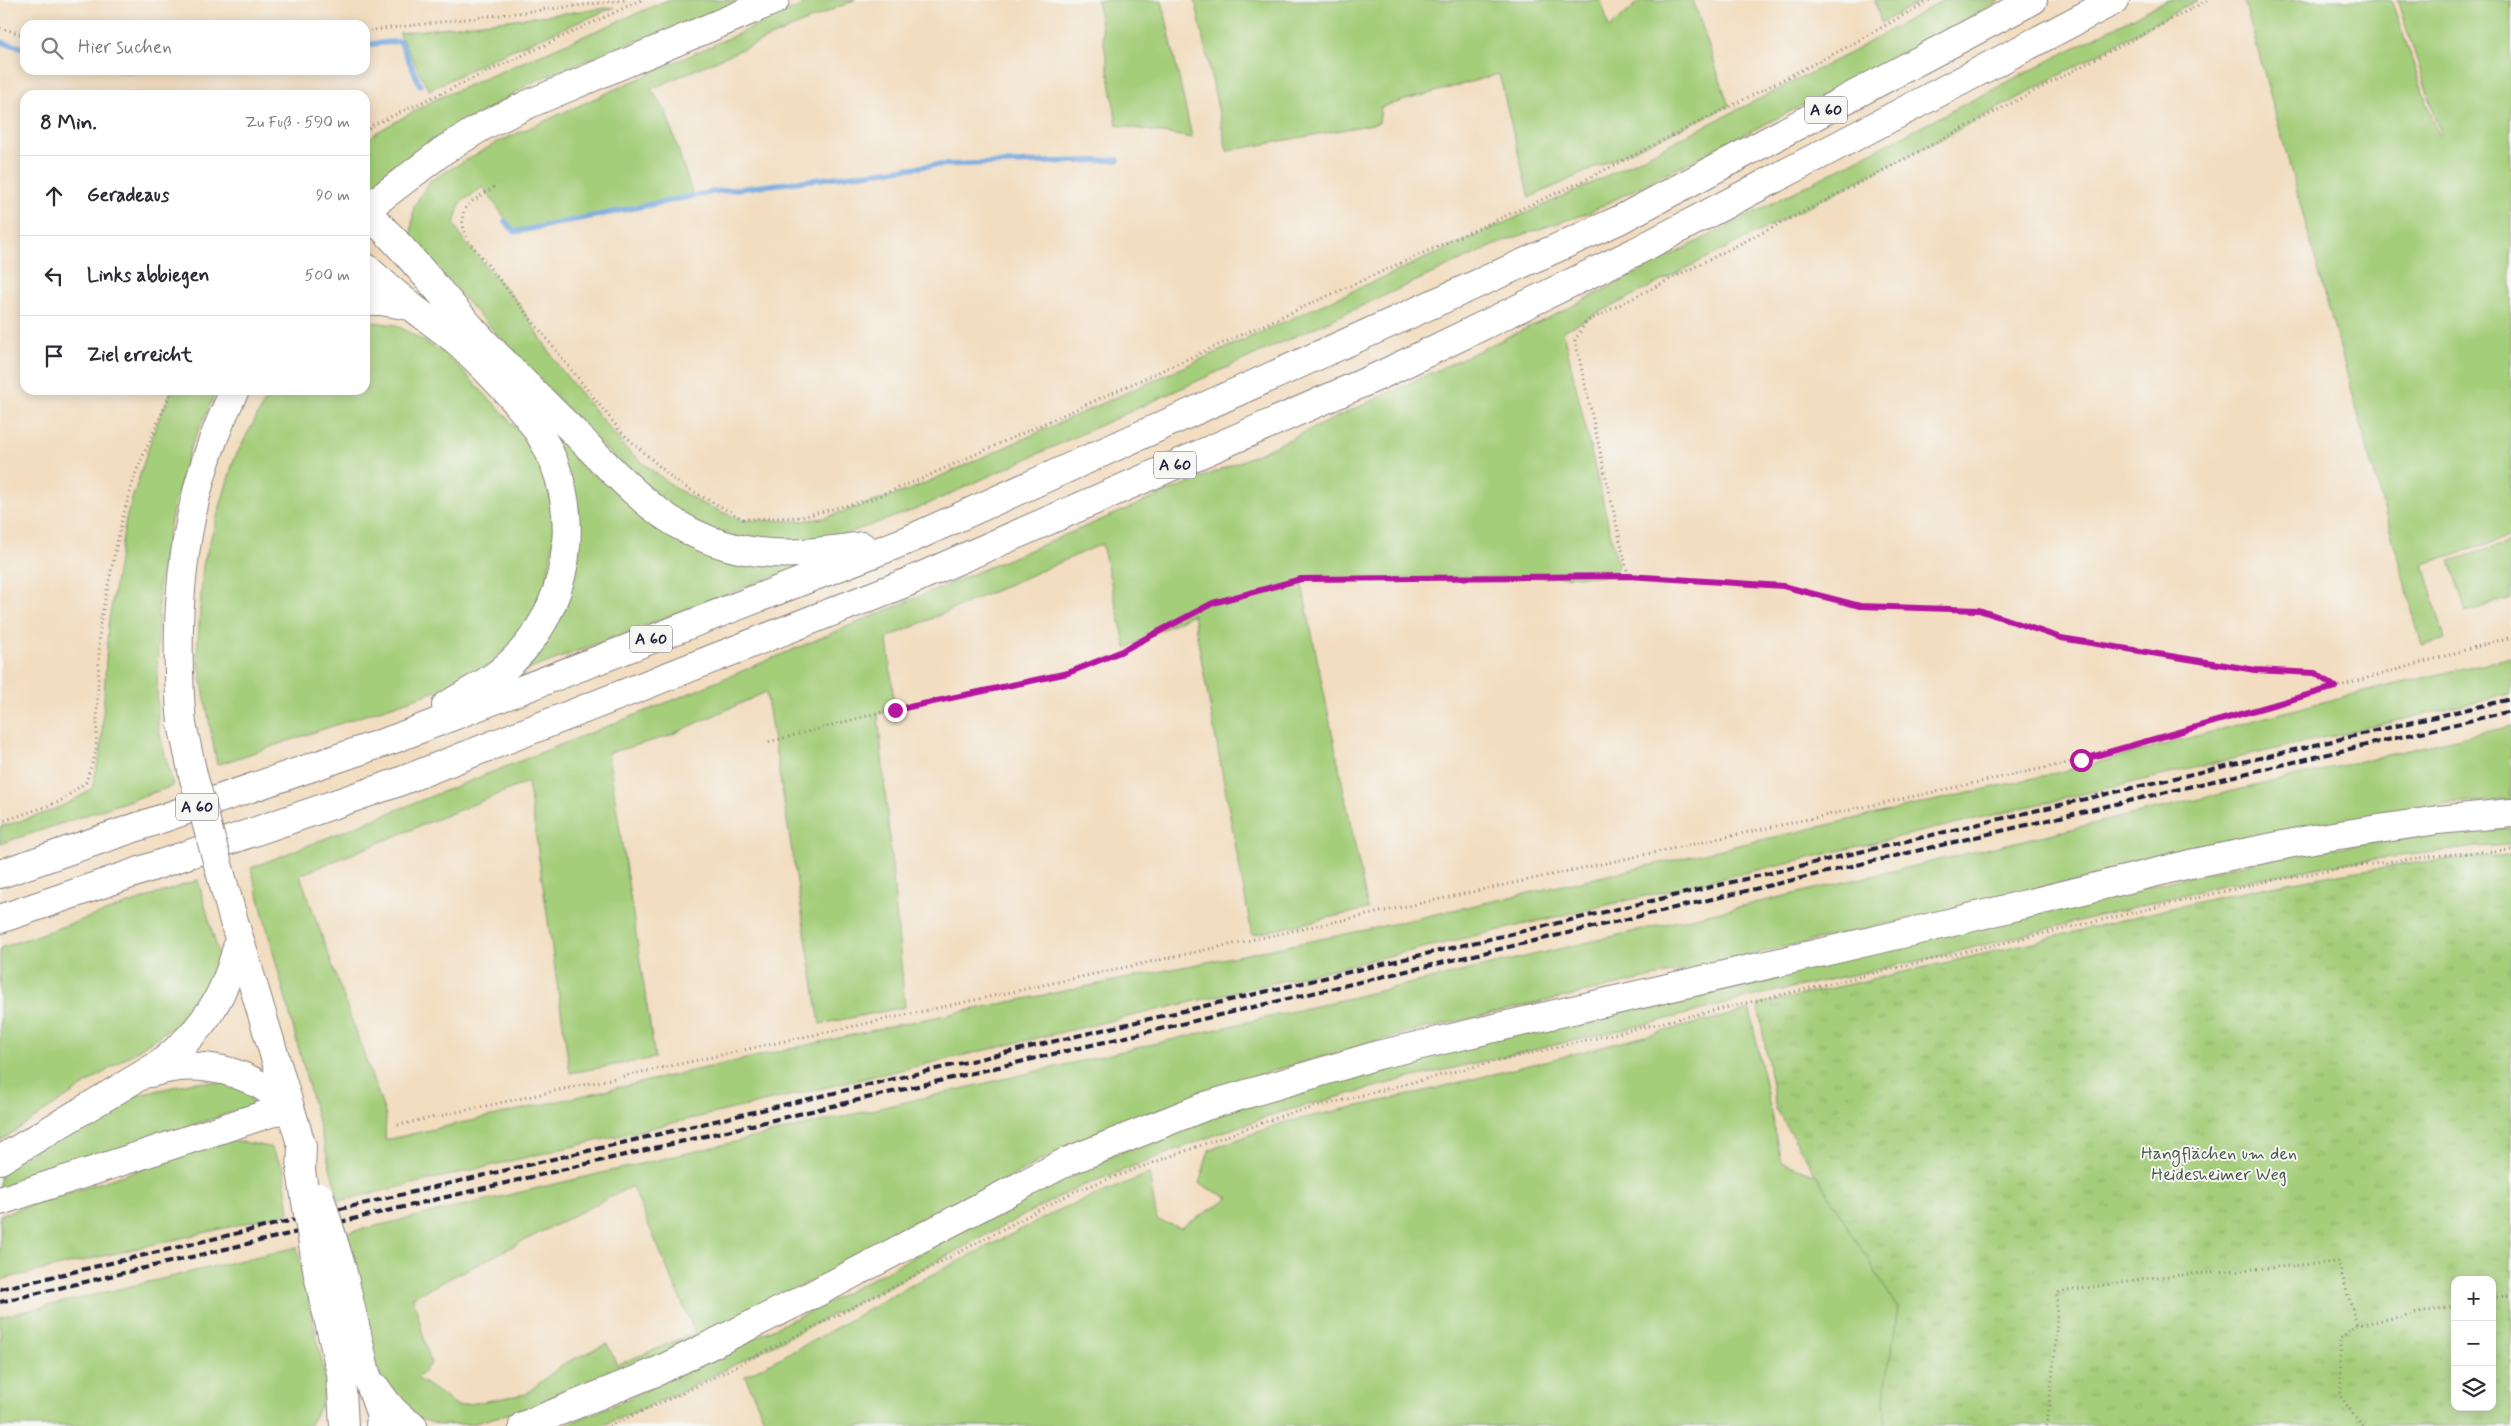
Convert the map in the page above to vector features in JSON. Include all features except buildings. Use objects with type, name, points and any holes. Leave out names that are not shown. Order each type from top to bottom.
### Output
[{"type":"main road","points":[[370,206],[414,172],[485,125],[531,102],[775,0]]},
{"type":"main road","name":"A 60","points":[[0,874],[394,739],[908,540],[1619,220],[2032,0]]},
{"type":"main road","name":"A 60","points":[[0,919],[396,783],[917,578],[1381,375],[1635,252],[2116,0]]},
{"type":"main road","points":[[370,215],[399,243],[475,332],[632,491],[666,518],[691,533],[722,545],[774,554],[806,554],[908,540]]},
{"type":"main road","points":[[370,271],[410,306],[458,342],[522,410],[539,433],[553,458],[561,483],[568,525],[566,550],[555,596],[544,621],[524,648],[500,672],[394,739]]},
{"type":"main road","points":[[370,301],[380,300],[410,306]]},
{"type":"main road","points":[[233,395],[206,463],[196,498],[183,561],[177,643],[182,724],[192,775],[302,1147],[301,1171],[330,1272],[354,1373],[381,1416],[380,1426]]},
{"type":"main road","points":[[523,1426],[658,1371],[814,1294],[1066,1162],[1206,1106],[1378,1055],[1942,924],[2190,864],[2313,839],[2438,820],[2511,813]]},
{"type":"main road","points":[[0,1160],[160,1064],[184,1045],[204,1022],[224,990],[232,968],[237,932]]},
{"type":"main road","points":[[133,1079],[165,1069],[207,1068],[232,1072],[263,1086],[290,1107]]},
{"type":"main road","points":[[0,1201],[290,1107]]},
{"type":"main road","points":[[323,1426],[354,1373]]},
{"type":"main road","points":[[344,1426],[354,1373]]},
{"type":"main road","points":[[354,1373],[406,1422],[413,1426]]},
{"type":"path","points":[[370,30],[625,0]]},
{"type":"path","points":[[370,127],[642,0]]},
{"type":"path","points":[[494,187],[464,207],[460,220],[467,239],[620,432],[678,483],[743,519],[802,518],[871,499],[940,471],[1572,186],[1848,47],[1930,0]]},
{"type":"path","points":[[1628,576],[1575,340],[1586,322],[1840,193],[2208,0]]},
{"type":"path","points":[[0,28],[20,34]]},
{"type":"path","points":[[0,822],[59,802],[86,782],[96,751],[100,623],[118,538],[136,472],[170,395]]},
{"type":"path","points":[[769,742],[878,714],[1068,673],[1120,652],[1213,603],[1301,579],[1628,576],[1783,586],[1860,606],[1979,610],[2061,638],[2255,670],[2315,673],[2335,687]]},
{"type":"path","points":[[398,1125],[2081,760],[2511,637]]},
{"type":"path","points":[[609,1426],[683,1393],[817,1326],[1073,1192],[1284,1115],[1494,1062],[2264,882],[2352,866],[2417,857],[2511,850]]},
{"type":"path","points":[[2047,1426],[2056,1341],[2058,1293],[2146,1278],[2338,1262],[2357,1325]]},
{"type":"path","points":[[2496,1297],[2511,1295]]},
{"type":"path","points":[[2362,1426],[2341,1397],[2340,1340],[2357,1325],[2451,1307]]},
{"type":"green space","points":[[668,0],[743,0],[537,80],[457,127],[378,180],[370,187],[370,138],[377,132],[434,100]]},
{"type":"green space","points":[[813,0],[855,0],[651,89],[666,112],[693,196],[515,232],[483,187],[460,203],[454,224],[464,241],[519,304],[559,367],[628,451],[675,488],[703,504],[742,520],[802,521],[824,518],[912,489],[1584,187],[1850,53],[1943,0],[2001,0],[1859,77],[1588,213],[1504,241],[917,509],[828,540],[797,543],[737,537],[694,522],[660,501],[599,443],[425,257],[411,235],[414,206],[430,181],[496,143]]},
{"type":"green space","points":[[1097,0],[1162,0],[1192,138],[1117,125]]},
{"type":"green space","points":[[1195,0],[1601,0],[1609,28],[1641,0],[1693,0],[1729,106],[1529,198],[1499,74],[1381,107],[1379,123],[1227,151]]},
{"type":"green space","points":[[1875,0],[1923,0],[1881,23]]},
{"type":"green space","points":[[2167,0],[2198,0],[1945,137],[1563,331],[1618,566],[1612,576],[1301,580],[1368,909],[1252,935],[1193,614],[1126,648],[1102,544],[887,638],[895,710],[878,714],[905,1007],[820,1024],[766,692],[666,737],[608,753],[655,1058],[570,1073],[528,782],[300,875],[386,1116],[385,1140],[901,1024],[1370,929],[2078,768],[2326,701],[2511,657],[2511,694],[339,1201],[251,868],[678,698],[1260,453],[1559,313]]},
{"type":"green space","points":[[2244,0],[2391,0],[2438,134],[2441,133],[2397,0],[2511,0],[2511,536],[2424,564],[2445,639],[2422,646]]},
{"type":"green space","points":[[615,7],[495,57],[429,90],[399,33]]},
{"type":"green space","points":[[370,322],[396,325],[446,354],[506,416],[536,455],[553,506],[554,538],[546,585],[529,619],[498,659],[457,684],[217,765],[197,654],[203,565],[234,459],[268,395],[370,395]]},
{"type":"green space","points":[[170,395],[215,395],[190,449],[173,511],[159,582],[158,727],[173,786],[0,844],[0,827],[36,816],[71,802],[92,788],[101,751],[108,626],[126,518],[155,428]]},
{"type":"green space","points":[[530,405],[659,526],[809,563],[507,678],[569,582]]},
{"type":"green space","points":[[2511,542],[2511,598],[2466,612],[2450,561]]},
{"type":"green space","points":[[2511,726],[2511,800],[2448,804],[2046,888],[1410,1032],[1272,1071],[1182,1101],[1075,1142],[997,1185],[699,1339],[549,1402],[472,1424],[440,1425],[420,1419],[385,1387],[369,1348],[346,1233]],"holes":[[[632,1186],[695,1333],[617,1365],[607,1344],[563,1364],[526,1394],[458,1406],[417,1378],[431,1364],[413,1297]]]},
{"type":"green space","points":[[2511,828],[2511,845],[2477,847],[2350,862],[2218,886],[1936,957],[1763,994],[1656,1022],[1401,1080],[1282,1112],[1220,1133],[1072,1190],[681,1392],[601,1426],[563,1426],[623,1401],[823,1305],[1070,1173],[1214,1114],[1392,1062],[2273,857],[2456,831]]},
{"type":"green space","name":"Hangflächen um den Heidesheimer Weg","points":[[2511,855],[2511,1426],[1885,1426],[1884,1397],[1898,1309],[1776,1109],[1758,1005],[2208,900],[2268,887],[2388,866],[2449,859]]},
{"type":"green space","points":[[198,880],[220,960],[203,998],[177,1024],[0,1141],[0,948]]},
{"type":"green space","points":[[1750,1010],[1781,1162],[1851,1187],[1893,1130],[1914,1426],[767,1426],[745,1376],[818,1338],[902,1290],[1063,1208],[1149,1174],[1157,1220],[1181,1228],[1229,1198],[1199,1184],[1209,1150],[1282,1123],[1413,1094]]},
{"type":"green space","points":[[194,1082],[228,1083],[255,1096],[250,1106],[0,1191],[0,1171],[79,1123],[138,1095]]},
{"type":"green space","points":[[232,1140],[270,1147],[283,1167],[289,1213],[0,1280],[0,1215]]},
{"type":"green space","points":[[297,1247],[326,1380],[321,1405],[309,1426],[0,1426],[0,1317]]},
{"type":"waterway","points":[[370,44],[400,41],[420,85]]},
{"type":"waterway","points":[[0,42],[20,47]]},
{"type":"waterway","points":[[505,221],[515,232],[713,192],[935,165],[1118,160]]},
{"type":"railway","points":[[0,1289],[2511,699]]},
{"type":"railway","points":[[0,1302],[2511,711]]},
{"type":"route","points":[[895,710],[1068,673],[1120,652],[1213,603],[1301,579],[1628,576],[1783,586],[1860,606],[1979,610],[2061,638],[2255,670],[2315,673],[2335,687],[2081,760]]}]
